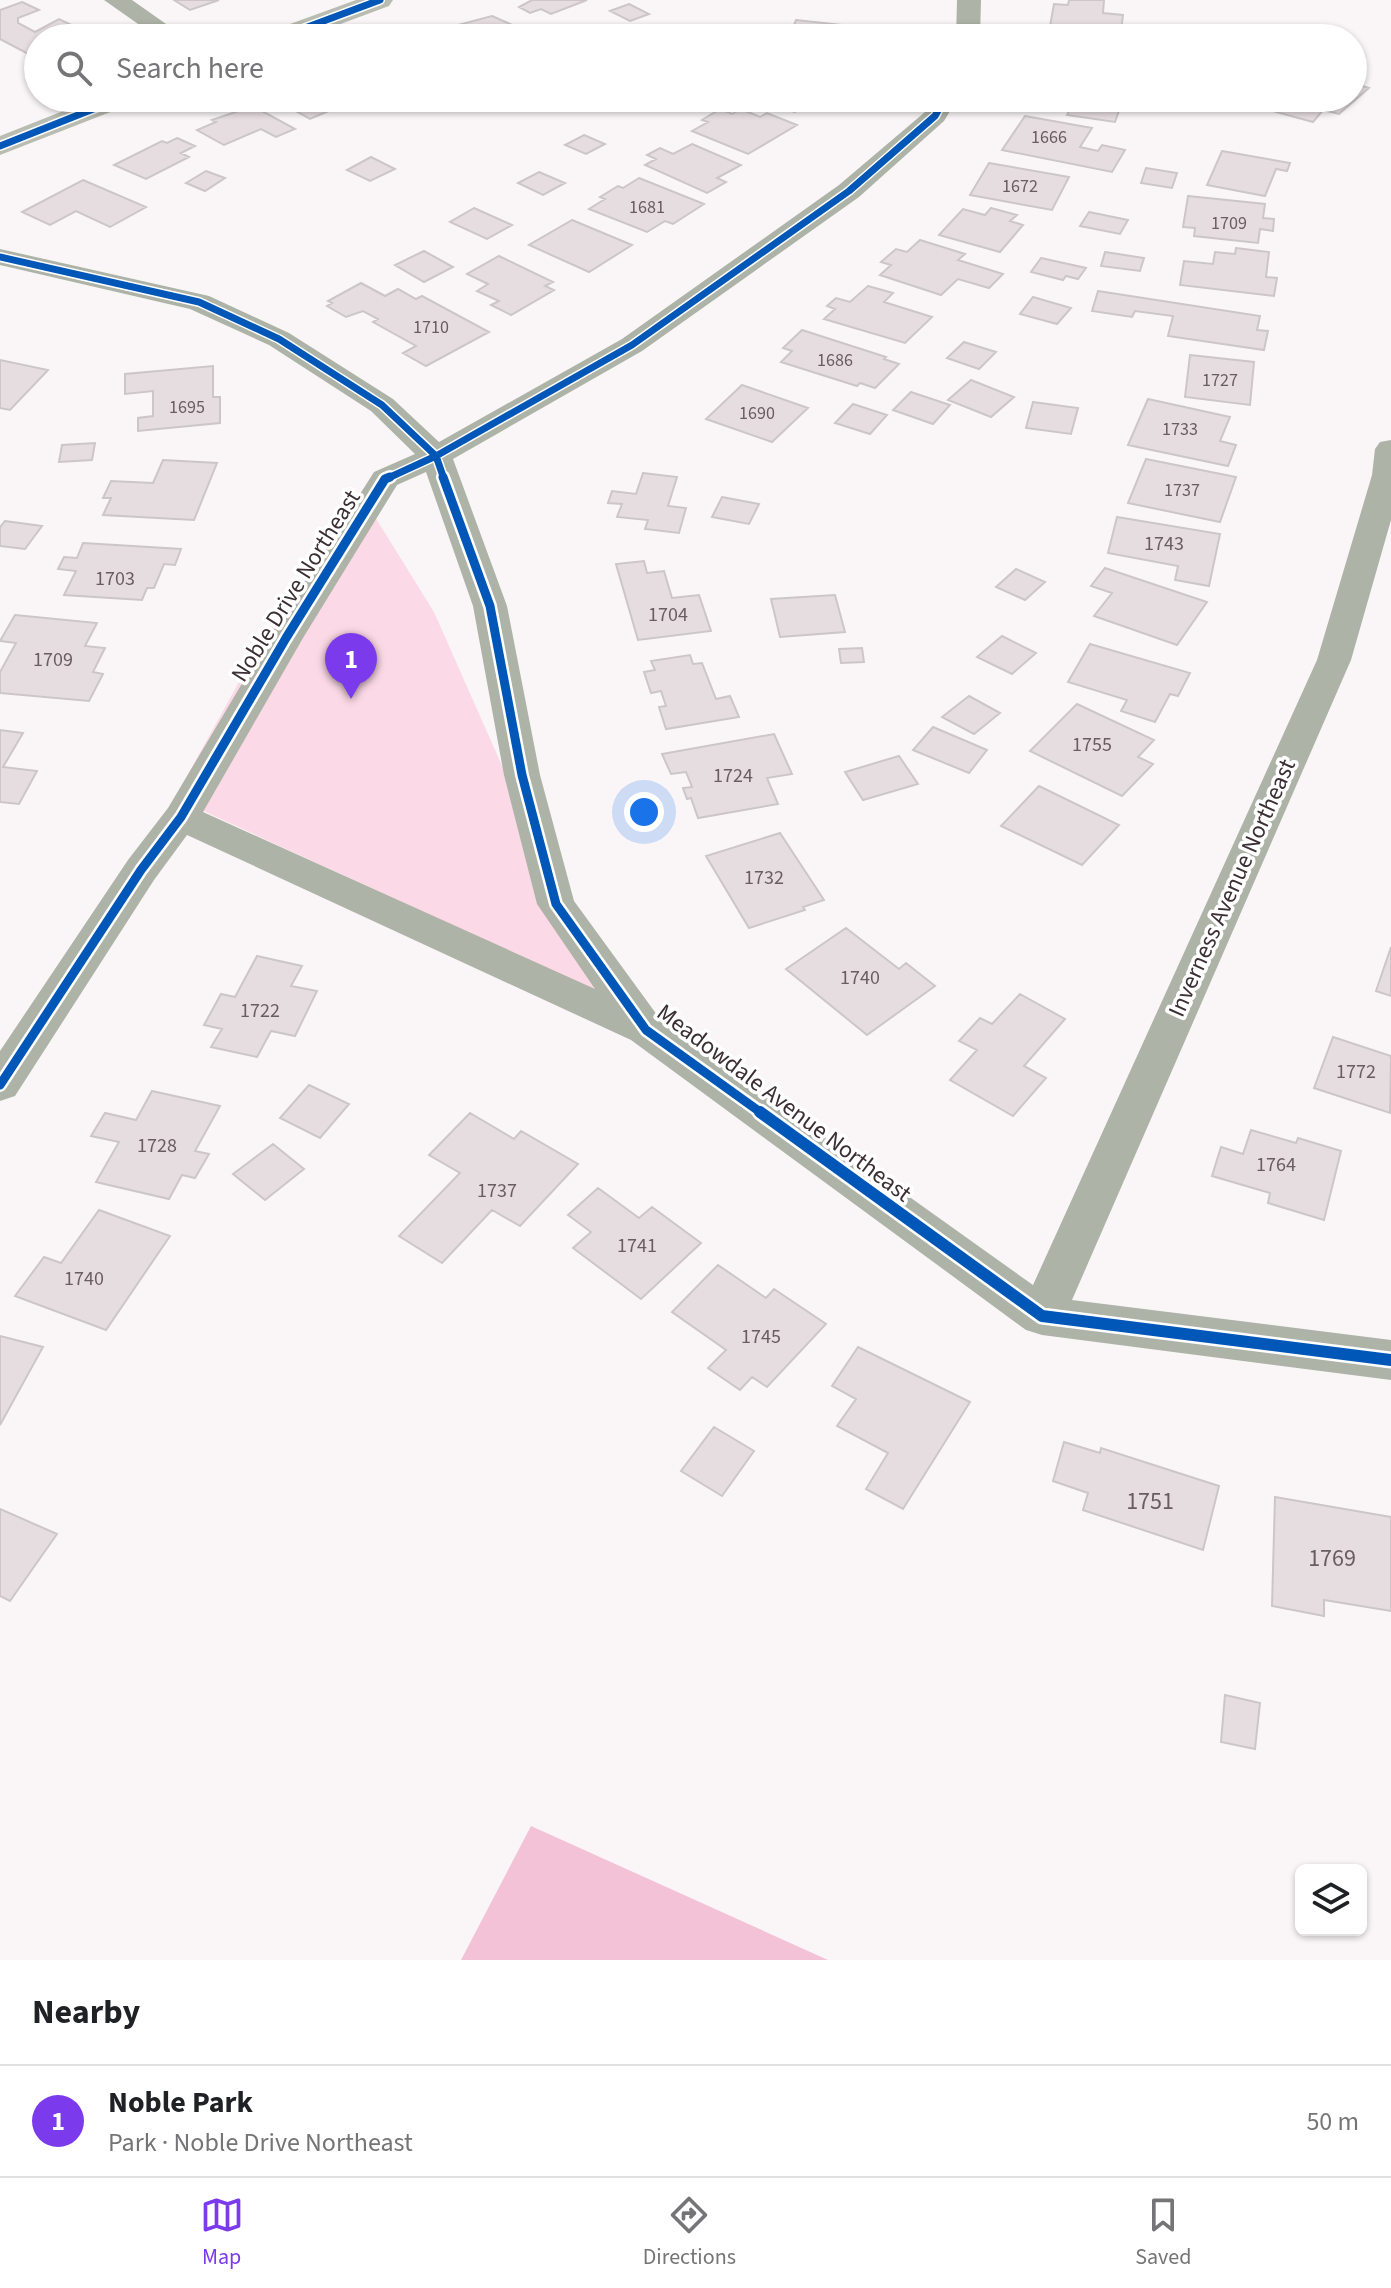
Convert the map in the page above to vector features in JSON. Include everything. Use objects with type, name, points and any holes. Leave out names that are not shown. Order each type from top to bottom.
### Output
[{"type":"street","points":[[116,0],[153,24]]},
{"type":"street","points":[[316,24],[380,0]]},
{"type":"street","points":[[968,24],[969,0]]},
{"type":"street","points":[[0,146],[86,112]]},
{"type":"street","name":"Noble Drive Northeast","points":[[0,1085],[141,870],[181,817],[286,638],[385,479],[436,456],[632,345],[849,191],[937,112]]},
{"type":"street","name":"Meadowdale Avenue Northeast","points":[[0,257],[199,302],[239,320],[279,339],[382,405],[436,456],[490,606],[522,775],[556,904],[646,1030]]},
{"type":"street","name":"Inverness Avenue Northeast","points":[[1042,1316],[1334,660],[1388,475],[1391,449]]},
{"type":"street","name":"Meadowdale Avenue Northeast","points":[[181,817],[646,1030],[1042,1316],[1391,1360]]},
{"type":"shaded area","points":[[372,512],[434,612],[603,994],[175,798],[273,620]]},
{"type":"shaded area","points":[[531,1826],[828,1960],[461,1960]]},
{"type":"building","points":[[174,0],[219,0],[190,10]]},
{"type":"building","points":[[532,0],[587,0],[551,14],[541,9],[530,13],[519,7]]},
{"type":"building","points":[[1069,0],[1104,0],[1103,13],[1123,15],[1122,24],[1050,24],[1054,4],[1068,5]]},
{"type":"building","points":[[22,2],[39,10],[18,18],[18,23],[24,26],[24,52],[0,39],[0,10]]},
{"type":"building","points":[[629,4],[649,14],[630,21],[610,11]]},
{"type":"building","points":[[492,16],[510,24],[462,24]]},
{"type":"building","points":[[59,19],[70,24],[50,24]]},
{"type":"building","points":[[796,20],[834,24],[794,24]]},
{"type":"building","points":[[235,112],[264,112],[295,129],[276,137],[261,129],[224,145],[197,130],[216,122],[212,120]]},
{"type":"building","points":[[298,112],[326,112],[310,119]]},
{"type":"building","points":[[715,112],[748,112],[760,117],[767,113],[797,125],[748,154],[692,131],[708,122],[702,120]]},
{"type":"building","points":[[1068,112],[1118,112],[1115,122],[1067,115]]},
{"type":"building","points":[[1277,112],[1321,112],[1313,122]]},
{"type":"building","points":[[1025,116],[1092,128],[1080,147],[1098,151],[1102,145],[1125,150],[1112,172],[1002,150]]},
{"type":"building","points":[[584,135],[605,144],[586,154],[565,145]]},
{"type":"building","points":[[177,138],[195,146],[181,153],[189,157],[146,179],[114,165],[162,141],[167,143]]},
{"type":"building","points":[[692,144],[741,165],[717,178],[726,182],[707,193],[645,165],[656,159],[647,155],[660,148],[673,154]]},
{"type":"building","points":[[1222,151],[1290,163],[1287,171],[1276,169],[1265,196],[1207,185]]},
{"type":"building","points":[[371,157],[395,169],[370,181],[347,170]]},
{"type":"building","points":[[989,163],[1069,177],[1052,210],[970,195]]},
{"type":"building","points":[[1146,168],[1177,173],[1172,188],[1141,183]]},
{"type":"building","points":[[206,171],[225,178],[205,191],[186,183]]},
{"type":"building","points":[[539,172],[565,183],[543,195],[518,183]]},
{"type":"building","points":[[639,178],[704,204],[673,224],[665,221],[647,232],[589,209],[605,199],[600,197]]},
{"type":"building","points":[[83,180],[146,207],[110,227],[76,211],[50,225],[22,212]]},
{"type":"building","points":[[1188,196],[1265,204],[1263,218],[1274,219],[1273,231],[1260,229],[1258,243],[1194,236],[1195,228],[1183,227]]},
{"type":"building","points":[[474,208],[512,225],[487,239],[450,222]]},
{"type":"building","points":[[991,208],[1017,215],[1010,221],[1023,225],[1000,252],[939,235],[963,209],[985,215]]},
{"type":"building","points":[[1089,212],[1128,220],[1120,234],[1080,226]]},
{"type":"building","points":[[572,220],[632,245],[589,272],[529,245]]},
{"type":"building","points":[[920,240],[965,254],[958,260],[1003,274],[989,288],[958,279],[941,295],[880,275],[891,265],[881,262],[896,249],[907,252]]},
{"type":"building","points":[[1236,248],[1269,252],[1266,277],[1277,278],[1274,296],[1180,285],[1184,261],[1213,264],[1215,252],[1235,254]]},
{"type":"building","points":[[424,251],[453,267],[424,282],[395,265]]},
{"type":"building","points":[[1105,252],[1144,258],[1140,271],[1101,266]]},
{"type":"building","points":[[499,256],[553,282],[545,286],[554,290],[511,315],[491,305],[499,301],[477,291],[488,284],[467,274]]},
{"type":"building","points":[[1041,258],[1086,268],[1078,279],[1066,276],[1063,280],[1031,272]]},
{"type":"building","points":[[361,283],[385,296],[398,289],[416,299],[422,296],[489,332],[426,366],[403,353],[416,346],[373,322],[378,319],[363,311],[346,317],[327,306],[332,303],[328,301]]},
{"type":"building","points":[[868,286],[893,293],[884,302],[932,317],[905,343],[824,319],[835,309],[827,306],[836,298],[850,302]]},
{"type":"building","points":[[1098,291],[1260,316],[1257,330],[1268,331],[1264,350],[1168,336],[1173,316],[1135,311],[1132,317],[1092,311]]},
{"type":"building","points":[[1033,297],[1071,308],[1057,324],[1020,314]]},
{"type":"building","points":[[802,330],[899,364],[875,388],[860,383],[857,386],[781,362],[792,351],[783,348]]},
{"type":"building","points":[[964,342],[996,352],[979,369],[947,358]]},
{"type":"building","points":[[1190,355],[1254,362],[1250,405],[1185,397]]},
{"type":"building","points":[[0,360],[48,370],[10,410],[0,408]]},
{"type":"building","points":[[213,366],[213,397],[220,397],[220,423],[138,431],[138,418],[153,416],[153,391],[125,394],[125,374]]},
{"type":"building","points":[[971,380],[1014,397],[991,417],[948,400]]},
{"type":"building","points":[[742,385],[808,408],[772,442],[706,419]]},
{"type":"building","points":[[911,392],[950,405],[933,424],[893,410]]},
{"type":"building","points":[[1148,399],[1230,417],[1220,441],[1236,445],[1228,466],[1128,445]]},
{"type":"building","points":[[1033,402],[1078,408],[1071,434],[1026,428]]},
{"type":"building","points":[[853,404],[887,415],[870,434],[835,423]]},
{"type":"building","points":[[95,443],[92,460],[59,462],[62,445]]},
{"type":"building","points":[[1146,459],[1236,477],[1220,522],[1128,503]]},
{"type":"building","points":[[163,460],[217,463],[194,520],[103,515],[111,498],[103,498],[111,481],[153,483]]},
{"type":"building","points":[[643,473],[677,477],[668,506],[686,508],[679,533],[645,529],[648,520],[617,517],[622,504],[608,503],[612,491],[636,494]]},
{"type":"building","points":[[722,497],[759,504],[749,524],[712,517]]},
{"type":"building","points":[[1117,517],[1220,534],[1209,586],[1175,580],[1178,566],[1108,553]]},
{"type":"building","points":[[5,521],[42,526],[25,549],[0,546],[0,527]]},
{"type":"building","points":[[83,543],[181,549],[175,565],[164,564],[154,588],[147,588],[142,600],[64,595],[76,571],[58,569],[64,557],[77,558]]},
{"type":"building","points":[[644,561],[647,573],[664,571],[672,598],[699,595],[711,631],[638,640],[616,564]]},
{"type":"building","points":[[1105,568],[1207,602],[1177,645],[1094,616],[1112,593],[1091,586]]},
{"type":"building","points":[[1016,569],[1045,582],[1025,600],[996,587]]},
{"type":"building","points":[[835,595],[845,632],[780,637],[771,599]]},
{"type":"building","points":[[15,615],[97,623],[85,646],[105,648],[93,672],[103,674],[89,701],[0,693],[0,672],[16,643],[0,641]]},
{"type":"building","points":[[1002,636],[1036,653],[1012,674],[977,657]]},
{"type":"building","points":[[1090,644],[1190,673],[1178,696],[1170,694],[1155,722],[1121,711],[1127,700],[1068,682]]},
{"type":"building","points":[[862,648],[864,662],[841,663],[839,649]]},
{"type":"building","points":[[690,655],[693,664],[702,663],[716,699],[730,696],[739,717],[666,729],[659,707],[666,706],[661,691],[651,693],[644,672],[655,670],[651,661]]},
{"type":"building","points":[[969,696],[1000,713],[974,734],[942,717]]},
{"type":"building","points":[[1077,704],[1154,740],[1138,757],[1153,764],[1122,796],[1030,751]]},
{"type":"building","points":[[933,727],[987,750],[969,773],[913,750]]},
{"type":"building","points":[[0,730],[23,733],[3,767],[37,771],[19,804],[0,802]]},
{"type":"building","points":[[774,734],[792,774],[767,778],[778,804],[698,818],[691,798],[687,799],[683,788],[692,787],[686,772],[671,774],[662,754]]},
{"type":"building","points":[[899,756],[918,784],[863,800],[845,772]]},
{"type":"building","points":[[1039,786],[1119,825],[1082,865],[1001,826]]},
{"type":"building","points":[[780,833],[824,900],[803,907],[805,910],[749,928],[706,856]]},
{"type":"building","points":[[846,928],[899,969],[906,963],[935,986],[867,1035],[786,969]]},
{"type":"building","points":[[1391,947],[1391,996],[1376,991]]},
{"type":"building","points":[[257,956],[302,966],[291,986],[317,991],[295,1036],[271,1031],[257,1057],[211,1047],[222,1029],[204,1025],[221,994],[235,997]]},
{"type":"building","points":[[1020,994],[1065,1019],[1024,1066],[1046,1078],[1013,1116],[950,1080],[977,1050],[959,1041],[980,1018],[992,1024]]},
{"type":"building","points":[[1333,1037],[1391,1056],[1390,1113],[1314,1088]]},
{"type":"building","points":[[309,1085],[349,1104],[320,1138],[280,1118]]},
{"type":"building","points":[[152,1091],[220,1106],[195,1151],[209,1154],[195,1178],[182,1175],[169,1199],[96,1182],[119,1142],[91,1136],[105,1113],[136,1120]]},
{"type":"building","points":[[470,1113],[514,1139],[521,1131],[578,1164],[520,1226],[492,1210],[442,1263],[399,1236],[460,1173],[429,1155]]},
{"type":"building","points":[[1251,1130],[1296,1143],[1298,1138],[1341,1151],[1324,1220],[1268,1203],[1270,1193],[1212,1176],[1221,1147],[1243,1154]]},
{"type":"building","points":[[273,1144],[304,1169],[265,1200],[233,1174]]},
{"type":"building","points":[[598,1188],[639,1218],[652,1207],[701,1243],[641,1299],[573,1248],[591,1232],[568,1215]]},
{"type":"building","points":[[99,1210],[170,1236],[106,1330],[15,1296],[44,1257],[61,1263]]},
{"type":"building","points":[[718,1265],[766,1298],[774,1289],[826,1324],[767,1387],[752,1377],[740,1390],[708,1368],[726,1350],[672,1312]]},
{"type":"building","points":[[0,1336],[43,1347],[0,1425]]},
{"type":"building","points":[[858,1347],[970,1402],[903,1509],[866,1489],[888,1453],[837,1426],[856,1399],[832,1386]]},
{"type":"building","points":[[714,1427],[754,1451],[722,1496],[681,1471]]},
{"type":"building","points":[[1064,1442],[1100,1453],[1101,1448],[1219,1486],[1203,1550],[1083,1510],[1088,1493],[1053,1481]]},
{"type":"building","points":[[1275,1497],[1391,1517],[1391,1611],[1324,1600],[1324,1616],[1272,1606]]},
{"type":"building","points":[[0,1509],[57,1534],[10,1601],[0,1596]]},
{"type":"building","points":[[1225,1695],[1260,1703],[1255,1749],[1221,1742]]},
{"type":"cycle path","points":[[316,24],[380,0]]},
{"type":"cycle path","points":[[0,146],[86,112]]},
{"type":"cycle path","points":[[0,1085],[141,870],[181,817],[286,638],[385,479],[436,456],[632,345],[849,191],[937,112]]},
{"type":"cycle path","points":[[0,257],[199,302],[279,339],[382,405],[436,456],[490,606],[522,775],[556,904],[646,1030],[1042,1316],[1391,1360]]},
{"type":"place","name":"Noble Park","points":[[351,699]]}]
